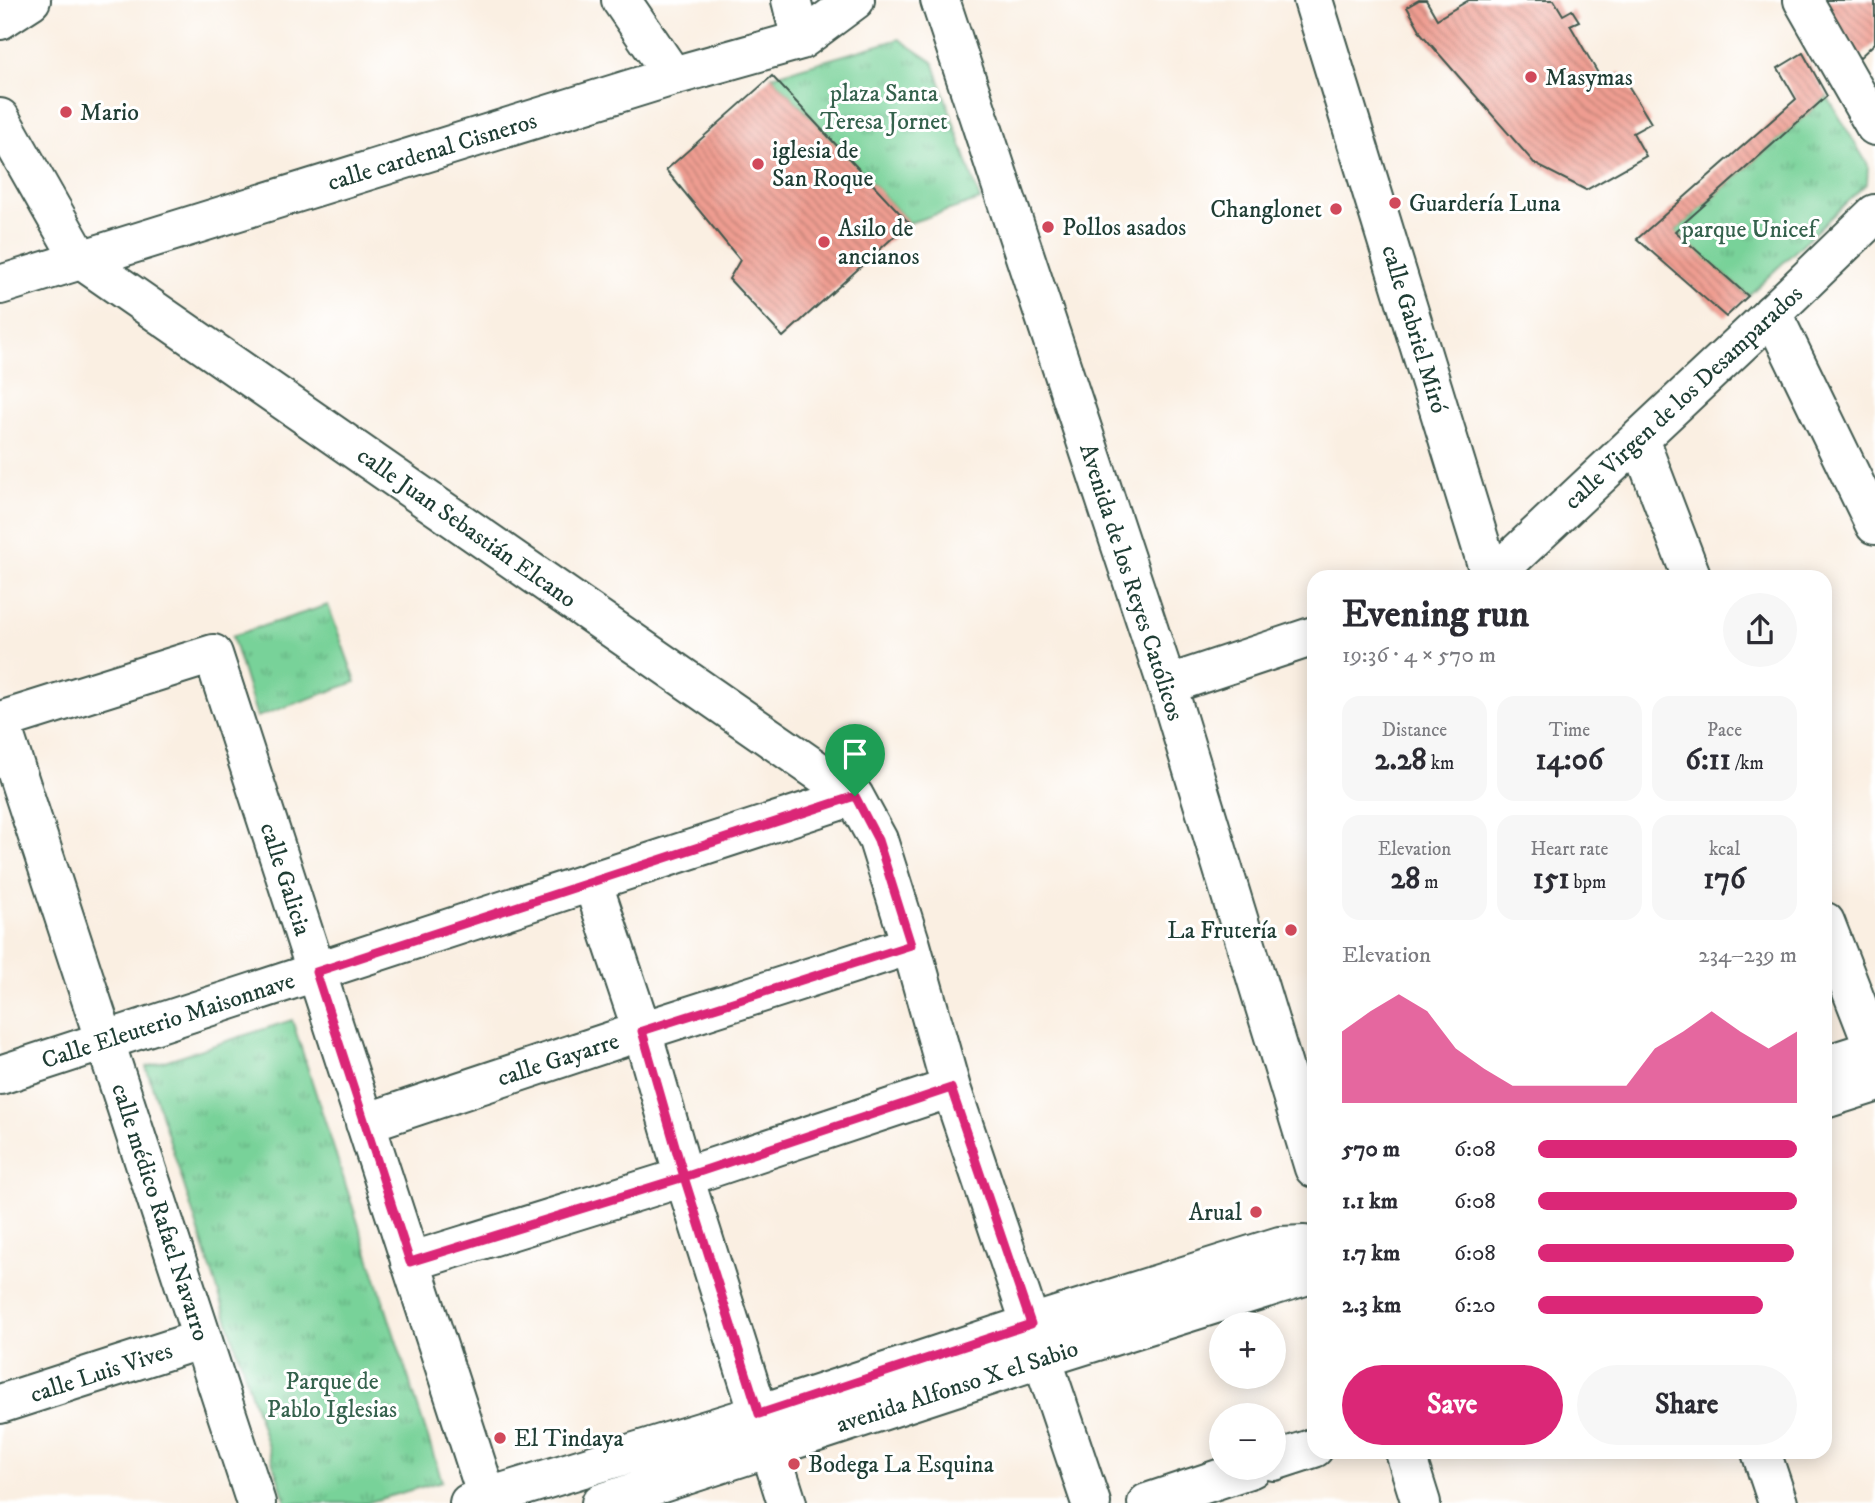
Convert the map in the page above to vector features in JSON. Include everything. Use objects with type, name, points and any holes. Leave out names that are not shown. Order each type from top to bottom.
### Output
[{"type":"street","points":[[0,20],[31,0]]},
{"type":"street","points":[[621,0],[673,76]]},
{"type":"street","points":[[790,0],[801,40]]},
{"type":"street","name":"calle cardenal Cisneros","points":[[0,285],[673,76],[801,40],[855,0]]},
{"type":"street","name":"Avenida de los Reyes Católicos","points":[[940,0],[1167,685],[1307,1145]]},
{"type":"street","name":"calle Gabriel Miró","points":[[1313,0],[1489,570]]},
{"type":"street","points":[[1803,0],[1875,126]]},
{"type":"street","points":[[0,118],[80,259]]},
{"type":"street","name":"calle Virgen de los Desamparados","points":[[1499,570],[1875,214]]},
{"type":"street","name":"calle Juan Sebastián Elcano","points":[[80,259],[855,796]]},
{"type":"street","points":[[1772,313],[1875,525]]},
{"type":"street","points":[[1639,439],[1689,570]]},
{"type":"street","points":[[1167,685],[1307,638]]},
{"type":"street","name":"calle Galicia","points":[[0,721],[213,653],[410,1262],[482,1501]]},
{"type":"street","name":"calle médico Rafael Navarro","points":[[0,721],[256,1503]]},
{"type":"street","points":[[855,796],[878,840],[951,1088],[1091,1503]]},
{"type":"street","name":"Calle Eleuterio Maisonnave","points":[[0,1075],[855,796]]},
{"type":"street","points":[[592,881],[642,1031],[684,1177],[788,1503]]},
{"type":"street","points":[[1832,940],[1875,1049],[1832,1063]]},
{"type":"street","name":"calle Gayarre","points":[[365,1123],[911,945]]},
{"type":"street","points":[[1832,1097],[1875,1083]]},
{"type":"street","points":[[410,1262],[684,1177],[951,1088]]},
{"type":"street","name":"avenida Alfonso X el Sabio","points":[[482,1501],[764,1430],[1037,1341],[1280,1246],[1307,1251]]},
{"type":"street","name":"calle Luis Vives","points":[[0,1404],[202,1339]]},
{"type":"street","name":"avenida Alfonso X el Sabio","points":[[601,1503],[764,1430]]},
{"type":"street","points":[[1286,1457],[1307,1450]]},
{"type":"street","points":[[1407,1459],[1421,1503]]},
{"type":"street","points":[[1763,1459],[1778,1503]]},
{"type":"street","points":[[1147,1503],[1228,1483]]},
{"type":"green space","name":"plaza Santa Teresa Jornet","points":[[899,39],[933,62],[980,200],[909,223],[772,76]]},
{"type":"green space","name":"parque Unicef","points":[[1827,96],[1868,165],[1867,183],[1748,296],[1675,231]]},
{"type":"green space","points":[[328,605],[356,682],[257,717],[232,636]]},
{"type":"green space","name":"Parque de Pablo Iglesias","points":[[292,1020],[442,1481],[366,1503],[286,1503],[146,1067]]},
{"type":"building","points":[[1419,0],[1426,0],[1437,19],[1469,0],[1554,0],[1563,15],[1572,10],[1579,21],[1570,25],[1603,82],[1620,72],[1651,123],[1633,133],[1646,156],[1586,190],[1535,164],[1419,31],[1407,7]]},
{"type":"building","points":[[1821,0],[1875,0],[1875,43],[1856,61]]},
{"type":"building","points":[[1803,53],[1827,96],[1675,231],[1748,296],[1726,317],[1637,239],[1796,99],[1778,68]]},
{"type":"building","points":[[772,76],[909,223],[783,337],[729,279],[740,260],[666,170]]},
{"type":"place","name":"Masymas","points":[[1531,77]]},
{"type":"place","name":"Mario","points":[[66,112]]},
{"type":"place","name":"iglesia de San Roque","points":[[758,164]]},
{"type":"place","name":"Guardería Luna","points":[[1395,203]]},
{"type":"place","name":"Changlonet","points":[[1336,209]]},
{"type":"place","name":"Pollos asados","points":[[1048,227]]},
{"type":"place","name":"Asilo de ancianos","points":[[824,242]]},
{"type":"place","name":"La Frutería","points":[[1291,930]]},
{"type":"place","name":"Arual","points":[[1256,1212]]},
{"type":"place","name":"El Tindaya","points":[[500,1438]]},
{"type":"place","name":"Bodega La Esquina","points":[[794,1464]]},
{"type":"route","points":[[855,796],[316,972],[410,1262],[684,1177],[951,1088],[1031,1324],[759,1414],[684,1177],[642,1031],[911,945],[878,840],[855,796]]}]
